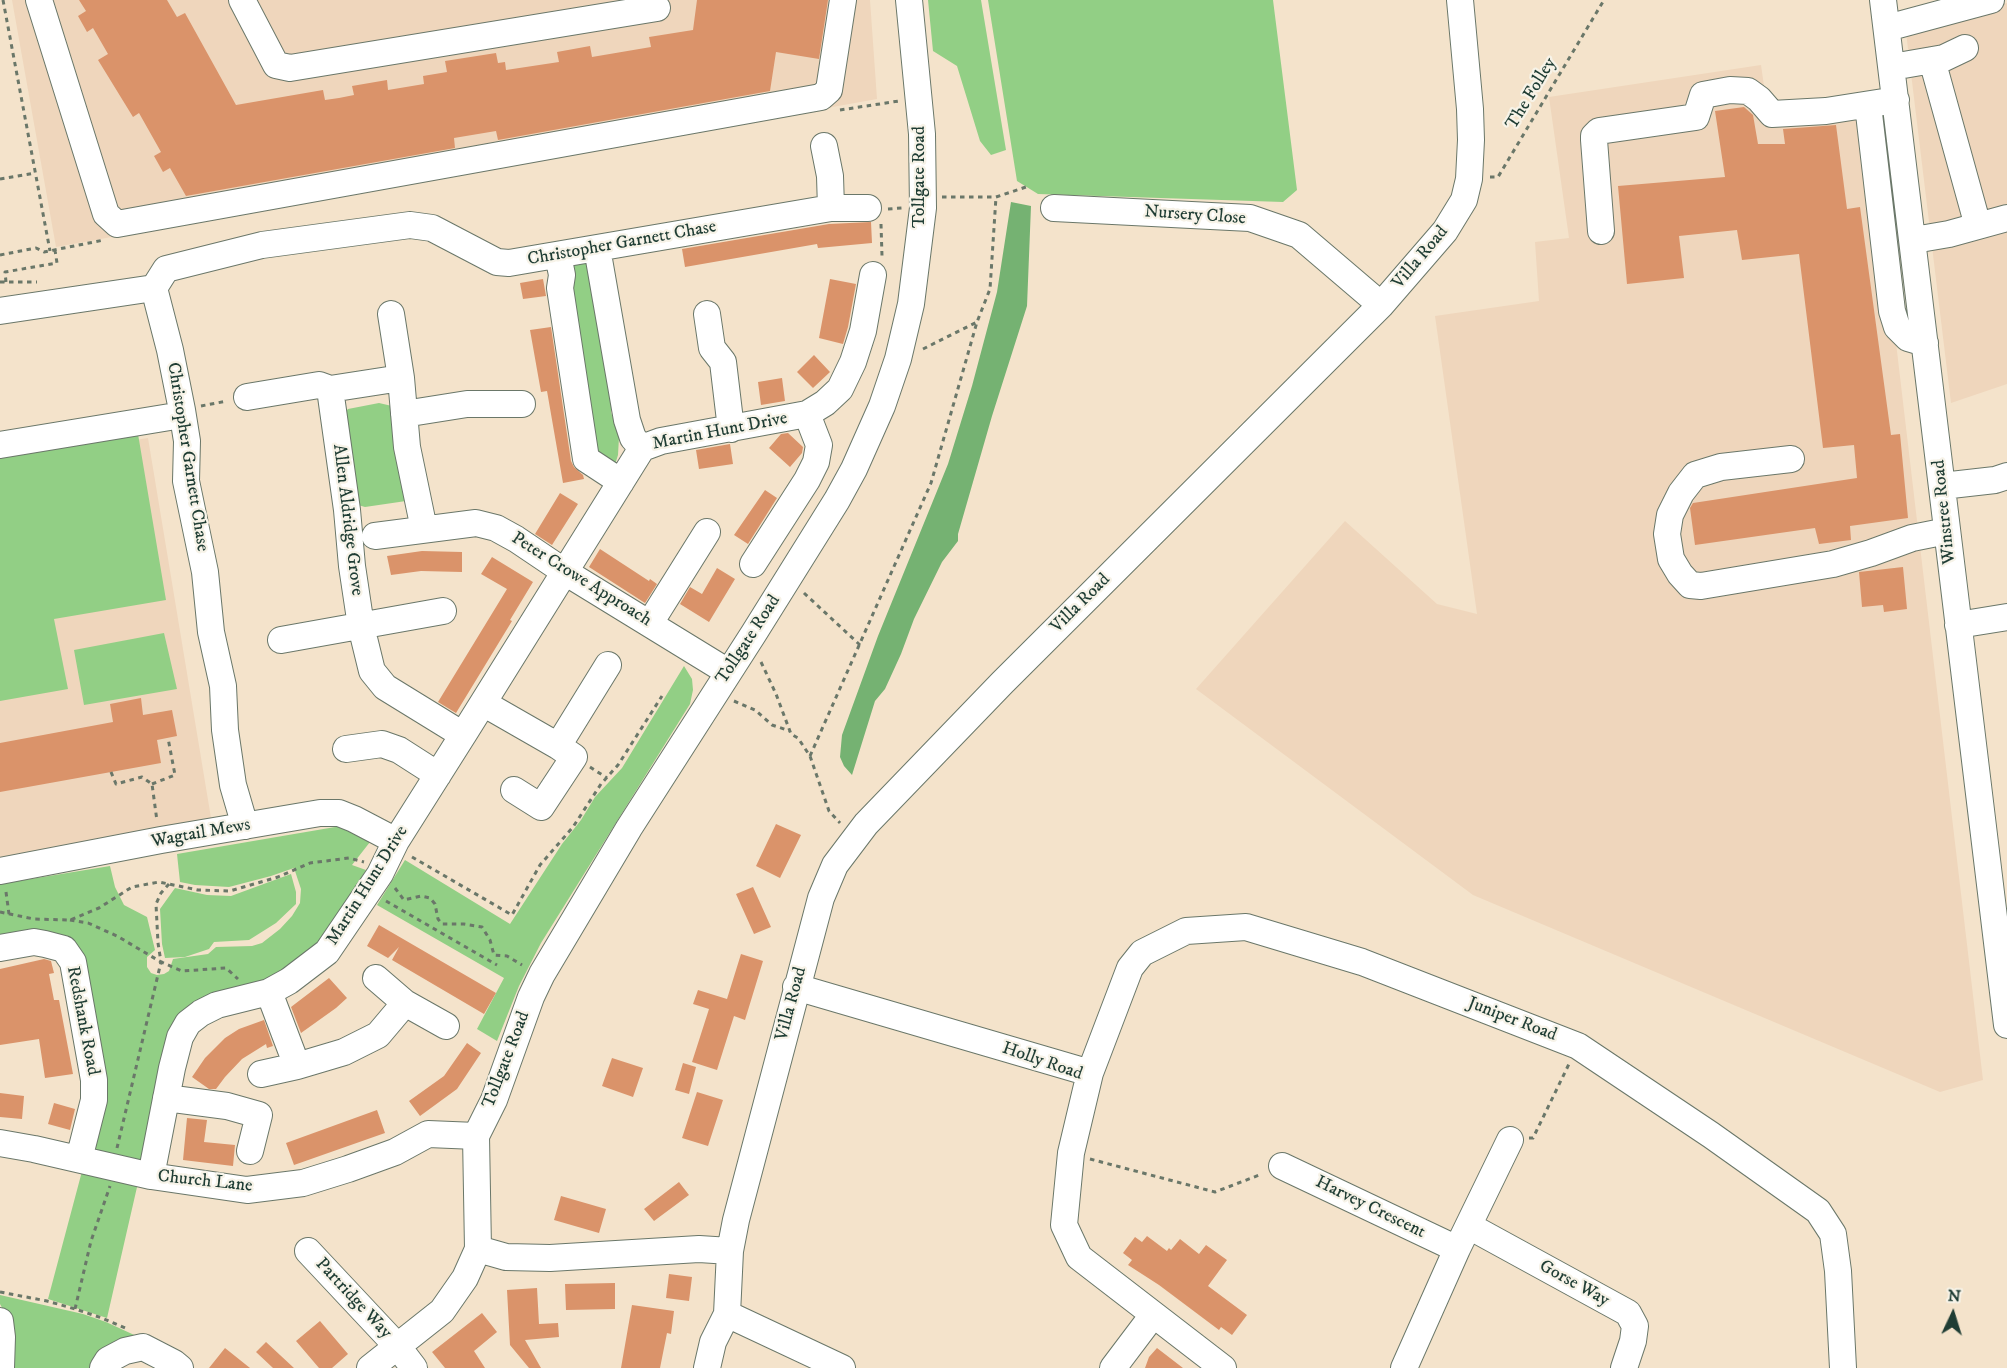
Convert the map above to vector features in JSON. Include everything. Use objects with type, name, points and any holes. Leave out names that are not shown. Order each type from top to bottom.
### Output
[{"type":"street","points":[[39,0],[106,214],[117,224],[821,97],[829,90],[843,0]]},
{"type":"street","points":[[242,0],[276,65],[290,68],[585,10],[657,8]]},
{"type":"street","name":"Tollgate Road","points":[[478,1249],[476,1136],[494,1100],[531,997],[542,974],[629,828],[827,517],[854,469],[882,405],[897,362],[911,304],[915,202],[922,134],[909,0]]},
{"type":"street","name":"Villa Road","points":[[727,1314],[730,1251],[736,1220],[796,987],[821,898],[835,865],[854,838],[1002,683],[1381,305],[1444,231],[1464,200],[1469,179],[1470,109],[1460,0]]},
{"type":"street","name":"Winstree Road","points":[[1883,0],[1914,240],[1958,625],[1997,867],[2007,1025]]},
{"type":"street","points":[[1887,28],[1991,0]]},
{"type":"street","points":[[1892,67],[1944,58],[1965,48]]},
{"type":"street","points":[[1932,60],[1978,226]]},
{"type":"street","points":[[1601,231],[1594,140],[1594,136],[1599,131],[1696,117],[1703,95],[1730,90],[1748,91],[1759,99],[1772,114],[1826,111],[1896,100]]},
{"type":"street","points":[[1868,105],[1892,311],[1897,327],[1908,338],[1925,343]]},
{"type":"street","points":[[824,146],[830,176],[831,208]]},
{"type":"street","name":"Christopher Garnett Chase","points":[[245,826],[233,785],[225,730],[222,686],[211,632],[205,572],[186,481],[187,441],[170,350],[154,288],[166,269],[262,245],[410,225],[432,228],[497,262],[509,263],[831,208],[879,208]]},
{"type":"street","name":"Nursery Close","points":[[1054,208],[1250,218],[1299,235],[1381,305]]},
{"type":"street","points":[[1914,240],[1949,234],[2007,218]]},
{"type":"street","points":[[597,248],[627,420],[633,438],[642,448]]},
{"type":"street","points":[[558,255],[562,275],[560,288],[586,459],[621,482]]},
{"type":"street","name":"Martin Hunt Drive","points":[[151,1176],[180,1037],[188,1023],[217,1005],[259,995],[289,981],[327,952],[642,448],[661,441],[807,414],[825,403],[840,389],[853,362],[863,331],[873,275]]},
{"type":"street","points":[[0,311],[154,288]]},
{"type":"street","points":[[391,314],[401,378],[407,447],[424,529]]},
{"type":"street","points":[[706,314],[712,348],[723,363],[730,429]]},
{"type":"street","points":[[247,397],[319,385],[330,389],[401,378]]},
{"type":"street","name":"Allen Aldridge Grove","points":[[330,389],[347,510],[348,540],[361,626],[372,671],[386,687],[463,735]]},
{"type":"street","points":[[404,414],[467,404],[522,404]]},
{"type":"street","points":[[0,445],[182,412]]},
{"type":"street","points":[[753,564],[807,480],[816,462],[819,445],[807,414]]},
{"type":"street","points":[[1791,459],[1721,467],[1695,475],[1681,493],[1670,515],[1667,534],[1671,559],[1690,585],[1701,586],[1833,564],[1912,538],[1947,531]]},
{"type":"street","points":[[1942,486],[1995,480],[2007,476]]},
{"type":"street","name":"Peter Crowe Approach","points":[[375,536],[476,523],[496,528],[650,623],[722,682]]},
{"type":"street","points":[[650,623],[707,532]]},
{"type":"street","points":[[281,640],[443,611]]},
{"type":"street","points":[[1958,625],[2007,617]]},
{"type":"street","points":[[558,746],[608,665]]},
{"type":"street","points":[[483,703],[574,756],[541,807],[514,790]]},
{"type":"street","points":[[346,749],[382,744],[399,750],[438,775]]},
{"type":"street","name":"Wagtail Mews","points":[[0,871],[320,813],[339,813],[354,819],[384,864]]},
{"type":"street","name":"Juniper Road","points":[[1090,1074],[1130,968],[1142,953],[1186,931],[1246,927],[1362,962],[1578,1046],[1711,1135],[1818,1211],[1833,1234],[1839,1271],[1844,1368]]},
{"type":"street","name":"Redshank Road","points":[[0,948],[34,942],[45,944],[64,949],[73,962],[94,1080],[94,1100],[79,1159]]},
{"type":"street","points":[[376,978],[405,1003],[446,1026]]},
{"type":"street","name":"Holly Road","points":[[796,987],[1090,1074],[1071,1154],[1064,1225],[1079,1257],[1223,1368]]},
{"type":"street","points":[[259,995],[297,1066]]},
{"type":"street","points":[[166,1098],[227,1106],[263,1096],[297,1066],[344,1052],[378,1035],[405,1003]]},
{"type":"street","points":[[250,1150],[263,1096]]},
{"type":"street","name":"Church Lane","points":[[0,1143],[151,1176],[247,1190],[303,1183],[395,1152],[428,1134],[476,1136]]},
{"type":"street","points":[[1404,1368],[1457,1249],[1510,1140]]},
{"type":"street","name":"Harvey Crescent","points":[[1282,1166],[1457,1249]]},
{"type":"street","name":"Gorse Way","points":[[1469,1226],[1628,1313],[1635,1326],[1633,1341],[1624,1368]]},
{"type":"street","points":[[370,1368],[442,1311],[465,1278],[478,1249],[506,1257],[550,1258],[699,1249],[730,1251]]},
{"type":"street","name":"Partridge Way","points":[[308,1251],[398,1347],[414,1368]]},
{"type":"street","points":[[707,1368],[712,1342],[727,1314],[842,1368]]},
{"type":"street","points":[[1113,1368],[1153,1315]]},
{"type":"street","points":[[0,1321],[1,1368]]},
{"type":"street","points":[[103,1368],[108,1360],[125,1351],[143,1347],[180,1368]]},
{"type":"path","points":[[3,0],[35,173],[57,263],[5,272],[6,282]]},
{"type":"path","name":"The Folley","points":[[1469,179],[1498,177],[1604,0]]},
{"type":"path","points":[[0,179],[35,173]]},
{"type":"path","points":[[879,208],[915,202],[996,196],[1026,187]]},
{"type":"path","points":[[810,756],[931,483],[977,322],[990,290],[996,196]]},
{"type":"path","points":[[897,362],[977,322]]},
{"type":"path","points":[[182,412],[247,397]]},
{"type":"path","points":[[789,576],[860,645]]},
{"type":"path","points":[[754,633],[761,663],[790,731]]},
{"type":"path","points":[[722,682],[772,725],[790,731],[798,738],[810,756],[829,811],[854,838]]},
{"type":"path","points":[[70,920],[99,908],[132,887],[159,882],[198,890],[230,891],[278,877],[310,863],[349,858],[384,864],[512,915],[540,865],[573,827],[601,784],[618,765],[662,696]]},
{"type":"path","points":[[152,784],[175,775],[168,738]]},
{"type":"path","points":[[111,772],[116,784],[142,777],[152,784],[161,840]]},
{"type":"path","points":[[384,864],[393,879],[397,892],[404,900],[421,896],[430,898],[435,904],[442,924],[482,927],[490,940],[494,955],[507,956],[542,974]]},
{"type":"path","points":[[384,864],[497,965]]},
{"type":"path","points":[[75,1309],[92,1241],[110,1186],[161,962],[156,904],[161,893],[169,884]]},
{"type":"path","points":[[0,912],[34,919],[88,923],[182,971],[226,968],[259,995]]},
{"type":"path","points":[[1510,1140],[1533,1138],[1578,1046]]},
{"type":"path","points":[[1071,1154],[1215,1192],[1282,1166]]},
{"type":"path","points":[[0,1292],[47,1301],[102,1318],[146,1338],[143,1347]]},
{"type":"shaded area","points":[[12,0],[870,0],[877,99],[56,247]]},
{"type":"shaded area","points":[[2007,3],[2007,384],[1951,403],[1906,32]]},
{"type":"shaded area","points":[[1761,65],[1767,107],[1867,97],[1983,1080],[1940,1092],[1473,895],[1196,689],[1345,521],[1437,604],[1477,614],[1435,316],[1539,301],[1535,242],[1569,238],[1549,97]]},
{"type":"shaded area","points":[[148,438],[212,824],[0,857],[0,461]]},
{"type":"green space","points":[[928,0],[981,0],[1006,150],[991,155],[980,141],[957,66],[933,51]]},
{"type":"green space","points":[[988,0],[1273,0],[1297,190],[1283,202],[1038,194],[1017,181]]},
{"type":"green space","points":[[1011,202],[1031,206],[1027,306],[992,416],[958,534],[958,541],[942,562],[914,619],[885,689],[875,701],[852,775],[840,757],[842,735],[878,636],[948,464],[997,292]]},
{"type":"green space","points":[[578,260],[589,264],[612,401],[611,412],[619,437],[618,455],[614,468],[596,457],[567,262]]},
{"type":"green space","points":[[379,403],[392,406],[406,501],[365,507],[358,505],[344,413],[348,409]]},
{"type":"green space","points":[[138,434],[166,600],[54,619],[68,689],[0,701],[0,457]]},
{"type":"green space","points":[[164,633],[177,689],[84,705],[74,650]]},
{"type":"green space","points":[[684,666],[692,679],[693,690],[690,704],[541,943],[519,986],[497,1041],[477,1029],[504,978],[377,905],[405,860],[510,924],[595,797],[622,768]]},
{"type":"green space","points":[[341,826],[370,842],[352,865],[366,870],[326,937],[289,969],[255,984],[206,998],[140,1174],[107,1318],[48,1299],[85,1160],[77,956],[0,943],[0,884],[110,866],[115,887],[124,905],[147,917],[155,950],[147,957],[147,967],[151,973],[164,974],[169,971],[173,959],[208,954],[216,947],[252,946],[262,943],[280,929],[300,903],[301,889],[294,868],[229,887],[195,885],[180,882],[177,854]]},
{"type":"green space","points":[[291,874],[296,892],[296,904],[276,923],[249,940],[214,942],[209,949],[185,957],[165,958],[160,909],[175,888],[207,895],[231,896]]},
{"type":"green space","points":[[0,1295],[83,1314],[143,1339],[95,1368],[8,1368],[8,1319],[0,1304]]},
{"type":"building","points":[[79,0],[167,0],[177,17],[185,13],[236,105],[323,90],[325,100],[339,98],[354,95],[352,86],[387,80],[388,90],[424,84],[423,76],[447,72],[445,61],[496,53],[498,63],[505,62],[506,70],[559,62],[557,52],[590,46],[592,57],[651,47],[649,37],[693,30],[697,0],[828,0],[819,59],[776,52],[770,91],[498,140],[496,131],[454,138],[455,148],[186,196],[170,168],[163,172],[154,156],[161,152],[139,113],[133,117],[98,60],[108,54],[93,28],[87,32],[78,16],[86,11]]},
{"type":"building","points":[[1744,107],[1753,115],[1758,144],[1785,144],[1783,129],[1836,125],[1847,209],[1860,207],[1891,435],[1900,434],[1908,518],[1850,526],[1851,540],[1819,544],[1815,528],[1695,545],[1690,508],[1693,503],[1857,478],[1854,445],[1823,448],[1799,254],[1742,260],[1737,230],[1679,236],[1684,278],[1627,284],[1618,186],[1725,177],[1715,111]]},
{"type":"building","points":[[871,222],[872,243],[818,248],[817,244],[685,267],[682,249],[829,224]]},
{"type":"building","points":[[543,279],[546,296],[523,299],[520,283]]},
{"type":"building","points":[[830,279],[856,284],[843,344],[819,338]]},
{"type":"building","points":[[551,327],[571,461],[584,479],[563,483],[547,391],[541,392],[530,330]]},
{"type":"building","points":[[814,355],[830,372],[813,388],[797,372]]},
{"type":"building","points":[[782,378],[785,401],[761,405],[758,382]]},
{"type":"building","points":[[788,433],[803,447],[802,453],[790,467],[769,448],[781,434]]},
{"type":"building","points":[[730,444],[733,464],[699,469],[696,450]]},
{"type":"building","points":[[765,490],[777,498],[748,544],[734,535]]},
{"type":"building","points":[[560,493],[578,504],[552,545],[535,534]]},
{"type":"building","points":[[600,549],[657,584],[645,603],[589,567]]},
{"type":"building","points":[[422,551],[462,552],[462,572],[421,571],[391,575],[387,556]]},
{"type":"building","points":[[492,557],[533,582],[456,713],[438,702],[507,589],[481,574]]},
{"type":"building","points":[[1903,567],[1907,609],[1884,612],[1883,605],[1862,607],[1859,572]]},
{"type":"building","points":[[717,568],[735,579],[709,622],[680,604],[690,587],[702,594]]},
{"type":"building","points":[[141,698],[143,715],[172,710],[177,736],[157,740],[161,763],[0,792],[0,743],[113,722],[110,704]]},
{"type":"building","points":[[776,824],[801,835],[780,878],[756,866]]},
{"type":"building","points":[[753,887],[771,927],[754,934],[736,894]]},
{"type":"building","points":[[379,925],[496,993],[484,1014],[392,960],[399,947],[388,958],[367,946]]},
{"type":"building","points":[[741,954],[763,961],[745,1020],[734,1016],[717,1070],[692,1062],[709,1009],[693,1004],[698,990],[727,999]]},
{"type":"building","points":[[44,959],[51,961],[54,973],[49,974],[54,1000],[59,1000],[73,1074],[45,1078],[39,1039],[0,1045],[0,969]]},
{"type":"building","points":[[329,978],[347,998],[301,1033],[291,1007]]},
{"type":"building","points":[[264,1020],[273,1046],[267,1048],[266,1044],[242,1059],[216,1089],[209,1089],[192,1077],[205,1058],[225,1038],[239,1029]]},
{"type":"building","points":[[467,1043],[481,1053],[457,1089],[420,1116],[409,1101],[444,1076]]},
{"type":"building","points":[[612,1058],[643,1068],[633,1097],[602,1086]]},
{"type":"building","points":[[683,1063],[696,1067],[689,1094],[675,1090]]},
{"type":"building","points":[[697,1092],[723,1100],[708,1146],[682,1138]]},
{"type":"building","points":[[0,1093],[24,1096],[22,1119],[0,1117]]},
{"type":"building","points":[[54,1103],[75,1109],[70,1130],[48,1124]]},
{"type":"building","points":[[377,1110],[385,1133],[294,1165],[286,1143]]},
{"type":"building","points":[[187,1118],[207,1120],[204,1142],[235,1145],[233,1166],[183,1160]]},
{"type":"building","points":[[679,1182],[689,1195],[654,1221],[644,1209]]},
{"type":"building","points":[[561,1196],[606,1209],[599,1233],[554,1220]]},
{"type":"building","points":[[1147,1236],[1167,1251],[1169,1248],[1171,1250],[1180,1239],[1199,1254],[1206,1245],[1227,1260],[1208,1286],[1247,1315],[1232,1335],[1221,1327],[1219,1330],[1128,1265],[1132,1260],[1123,1253],[1135,1237],[1142,1242]]},
{"type":"building","points":[[669,1274],[692,1277],[689,1301],[666,1298]]},
{"type":"building","points":[[615,1283],[615,1309],[566,1310],[565,1284]]},
{"type":"building","points":[[537,1288],[539,1324],[558,1323],[559,1337],[525,1340],[541,1368],[529,1368],[510,1345],[507,1290]]},
{"type":"building","points":[[632,1305],[674,1311],[671,1334],[667,1333],[660,1368],[621,1368]]},
{"type":"building","points":[[482,1313],[497,1332],[474,1351],[485,1368],[445,1368],[432,1352]]},
{"type":"building","points":[[320,1321],[348,1354],[332,1368],[319,1368],[296,1341]]},
{"type":"building","points":[[266,1342],[294,1368],[273,1368],[256,1352]]},
{"type":"building","points":[[225,1348],[250,1368],[209,1368]]},
{"type":"building","points":[[1157,1348],[1183,1368],[1145,1368],[1149,1357]]}]
